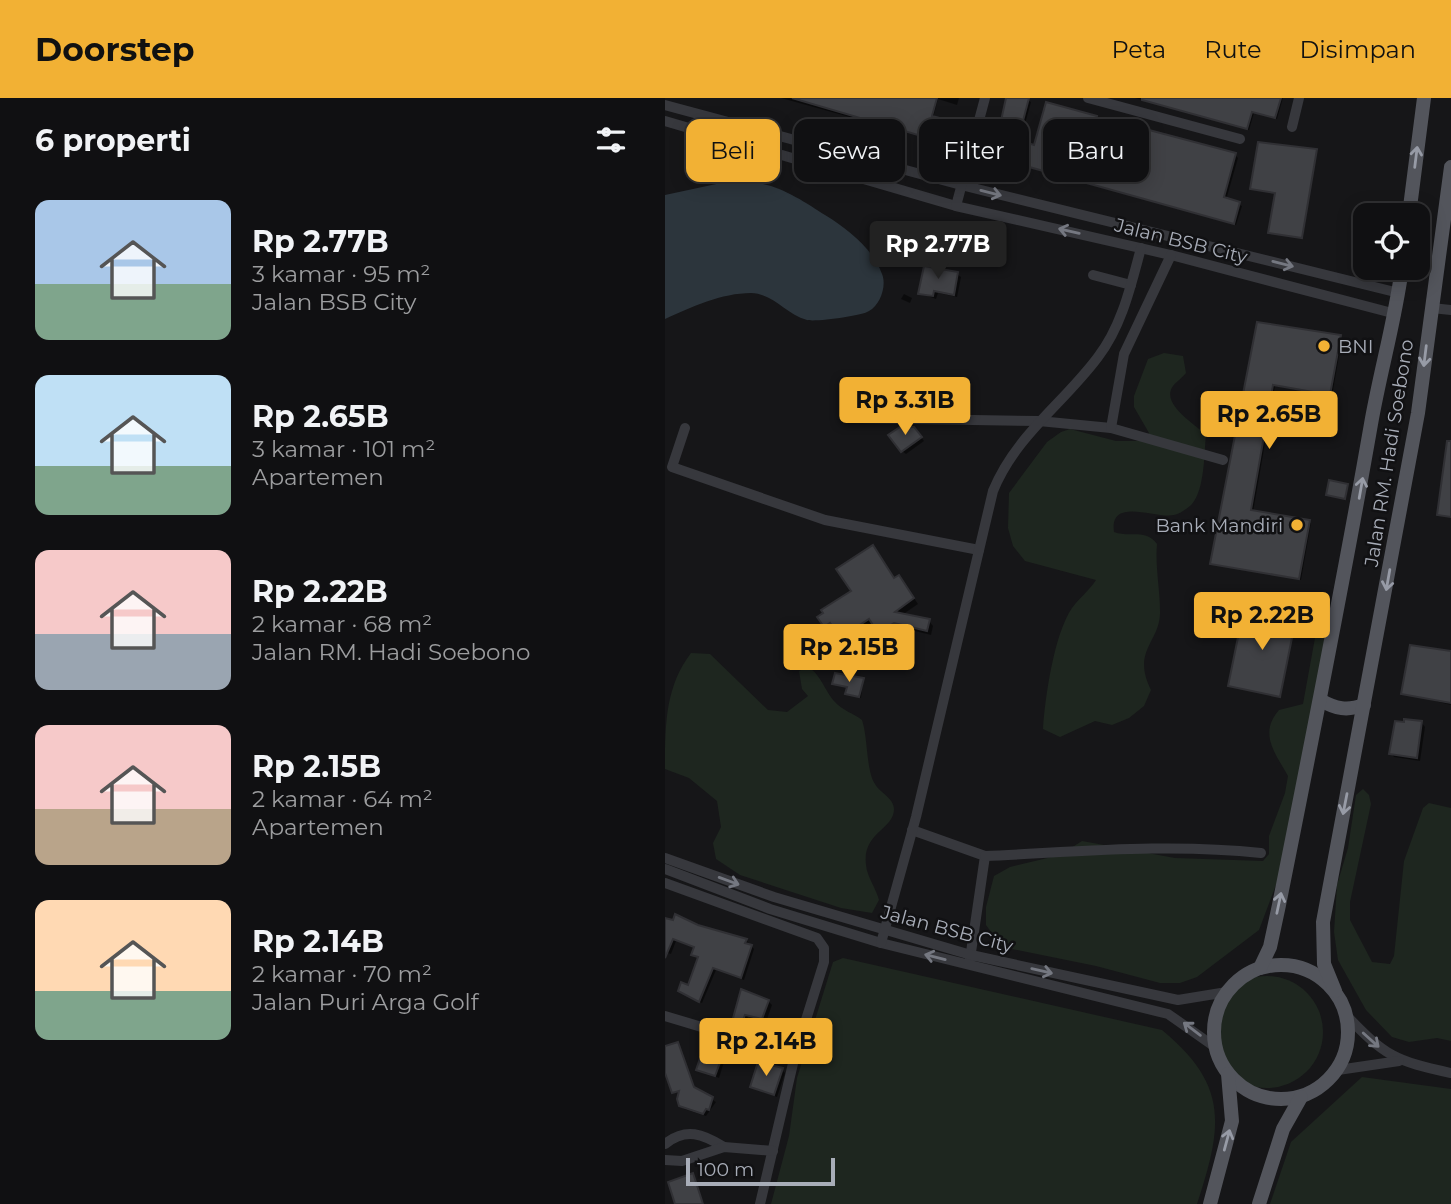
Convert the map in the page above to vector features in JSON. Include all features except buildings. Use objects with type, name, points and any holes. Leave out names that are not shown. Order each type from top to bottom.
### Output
[{"type":"main road","points":[[1411,203],[1424,98]]},
{"type":"main road","name":"Jalan RM. Hadi Soebono","points":[[1338,1070],[1348,1044],[1349,1026],[1324,964],[1323,922],[1418,413],[1451,167]]},
{"type":"main road","name":"Jalan RM. Hadi Soebono","points":[[1335,991],[1320,976],[1301,968],[1280,965],[1260,968],[1275,926],[1401,280]]},
{"type":"main road","points":[[1320,700],[1339,709],[1364,705]]},
{"type":"main road","points":[[1260,968],[1241,978],[1227,992],[1214,1023],[1215,1047],[1228,1074],[1243,1088],[1261,1096],[1281,1100],[1301,1097],[1319,1088],[1338,1070]]},
{"type":"main road","points":[[1210,1204],[1231,1121],[1228,1074]]},
{"type":"main road","points":[[1259,1204],[1283,1129],[1301,1097]]},
{"type":"street","points":[[956,205],[985,98]]},
{"type":"street","points":[[1088,98],[1122,103],[1240,139]]},
{"type":"street","points":[[1292,127],[1299,98]]},
{"type":"street","name":"Jalan BSB City","points":[[665,105],[961,185],[1399,293]]},
{"type":"street","name":"Jalan BSB City","points":[[665,121],[956,205],[1171,255],[1396,314]]},
{"type":"street","points":[[881,943],[912,830],[993,491],[1004,464],[1097,358],[1114,333],[1141,248]]},
{"type":"street","points":[[1111,428],[1124,354],[1171,255]]},
{"type":"street","points":[[1243,274],[1247,256]]},
{"type":"street","points":[[1093,275],[1131,285]]},
{"type":"street","points":[[1432,308],[1451,310]]},
{"type":"street","points":[[851,418],[1039,421],[1111,428],[1223,460]]},
{"type":"street","points":[[685,428],[668,466],[825,520],[979,550]]},
{"type":"street","points":[[912,830],[985,856],[1214,848],[1261,853]]},
{"type":"street","points":[[970,960],[985,856]]},
{"type":"street","name":"Jalan BSB City","points":[[665,858],[774,897],[970,960],[1168,1014],[1215,1047]]},
{"type":"street","name":"Jalan BSB City","points":[[665,869],[770,909],[881,943],[1178,1000],[1227,992]]},
{"type":"street","points":[[665,883],[821,942],[824,962],[795,1055],[760,1204]]},
{"type":"street","points":[[1346,1015],[1372,1042],[1399,1061]]},
{"type":"street","points":[[668,1019],[795,1055]]},
{"type":"street","points":[[1338,1070],[1399,1061],[1451,1073]]},
{"type":"street","points":[[665,1144],[677,1136],[690,1133],[724,1147],[773,1151]]},
{"type":"street","points":[[665,1160],[670,1163],[683,1161],[724,1147]]},
{"type":"shaded area","points":[[721,183],[753,183],[779,189],[811,206],[859,240],[873,256],[882,274],[883,289],[876,304],[869,311],[858,315],[807,320],[767,297],[751,293],[729,295],[665,319],[665,195]]},
{"type":"shaded area","points":[[1164,353],[1183,356],[1186,373],[1173,386],[1171,400],[1181,413],[1206,435],[1202,480],[1190,506],[1174,515],[1126,512],[1114,521],[1114,532],[1148,536],[1157,544],[1159,622],[1148,647],[1144,665],[1151,690],[1144,706],[1129,718],[1112,725],[1095,721],[1060,737],[1043,729],[1051,667],[1066,619],[1096,580],[1025,561],[1013,546],[1008,528],[1009,493],[1047,442],[1061,432],[1070,429],[1116,441],[1143,441],[1149,433],[1134,407],[1134,396],[1148,359]]},
{"type":"shaded area","points":[[1322,626],[1329,628],[1279,877],[1259,930],[1197,977],[1180,983],[1160,983],[1096,966],[1002,947],[986,925],[986,907],[994,876],[1010,867],[1060,855],[1082,841],[1175,858],[1263,861],[1269,854],[1269,836],[1285,793],[1288,776],[1271,744],[1270,727],[1279,710],[1303,704],[1315,638]]},
{"type":"shaded area","points":[[691,653],[710,654],[768,710],[787,712],[808,696],[802,689],[799,671],[807,667],[815,673],[837,704],[862,720],[872,778],[892,802],[894,809],[893,816],[873,838],[866,854],[867,869],[879,900],[872,913],[841,908],[740,875],[716,859],[713,843],[721,827],[717,801],[689,778],[665,769],[666,722],[671,693],[682,666]]},
{"type":"shaded area","points":[[1363,789],[1369,795],[1371,804],[1350,902],[1350,920],[1372,962],[1390,964],[1394,956],[1404,861],[1423,808],[1429,803],[1451,808],[1451,1041],[1437,1038],[1409,1042],[1392,1037],[1366,1010],[1338,960],[1334,932],[1337,885],[1348,848],[1356,795]]},
{"type":"shaded area","points":[[843,958],[1162,1030],[1184,1050],[1200,1070],[1210,1089],[1215,1130],[1212,1152],[1197,1204],[771,1204],[789,1136],[797,1078],[833,962]]},
{"type":"shaded area","points":[[1267,976],[1289,980],[1307,992],[1319,1010],[1323,1032],[1319,1054],[1307,1072],[1289,1084],[1267,1088],[1245,1084],[1227,1072],[1215,1054],[1211,1032],[1215,1010],[1227,992],[1245,980]]},
{"type":"shaded area","points":[[1362,1077],[1451,1089],[1451,1204],[1270,1204],[1291,1142]]},
{"type":"place","name":"BNI","points":[[1324,346]]},
{"type":"place","name":"Bank Mandiri","points":[[1297,525]]}]
